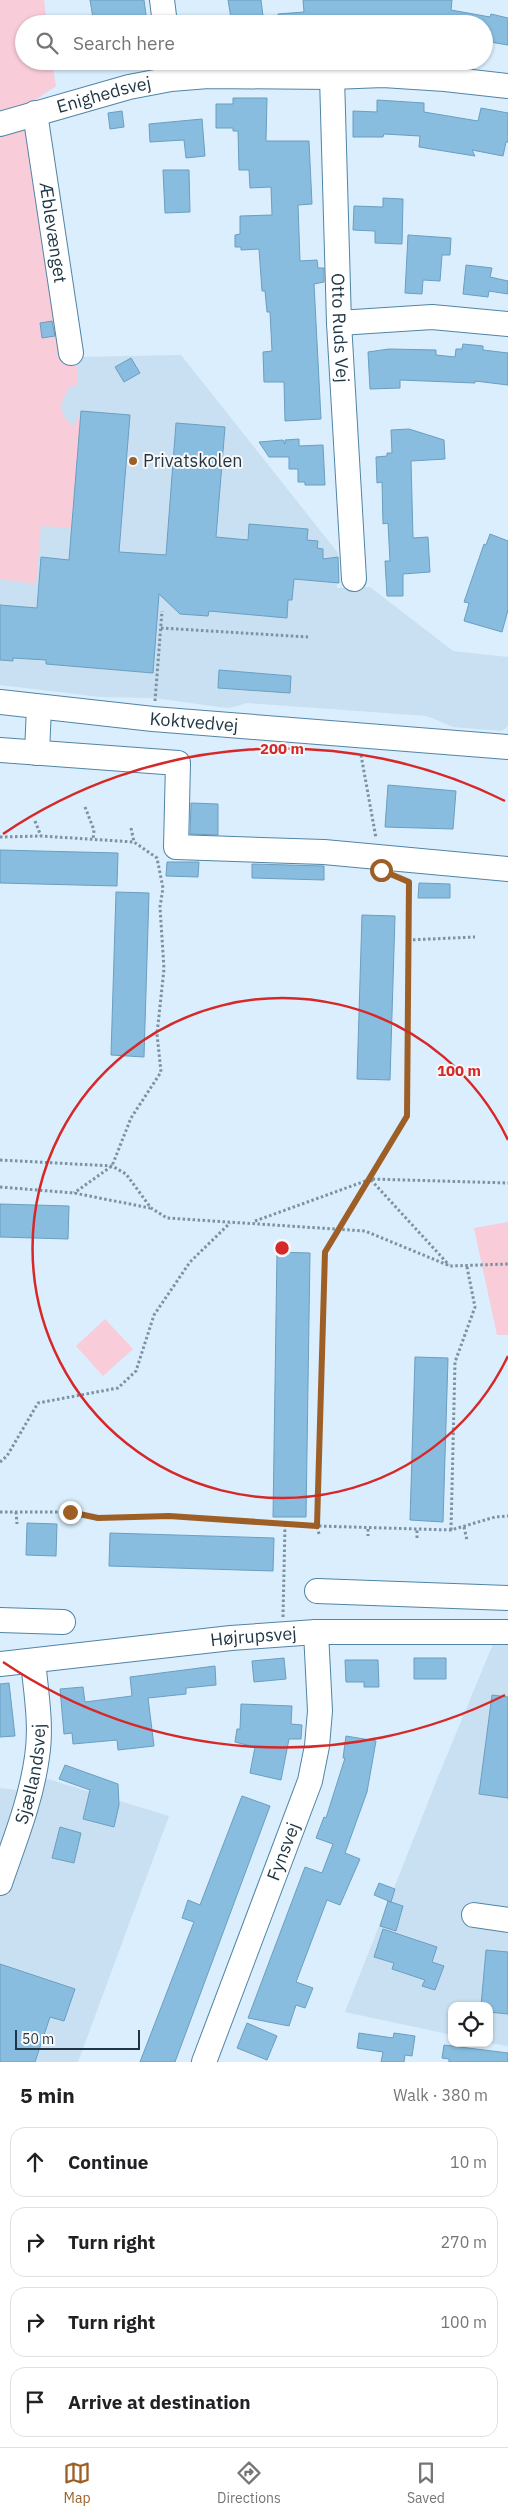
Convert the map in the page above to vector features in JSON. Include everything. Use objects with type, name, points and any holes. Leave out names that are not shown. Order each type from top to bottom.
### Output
[{"type":"street","points":[[162,0],[164,15]]},
{"type":"street","name":"Enighedsvej","points":[[0,124],[35,112],[129,87],[170,70],[208,76],[332,77],[383,75],[508,86]]},
{"type":"street","name":"Otto Ruds Vej","points":[[332,77],[339,323],[354,579]]},
{"type":"street","name":"Æblevænget","points":[[35,112],[71,353]]},
{"type":"street","points":[[339,323],[432,317],[508,324]]},
{"type":"street","name":"Koktvedvej","points":[[0,702],[153,719],[508,747]]},
{"type":"street","points":[[37,753],[39,707]]},
{"type":"street","points":[[0,750],[178,763],[176,847],[324,852],[508,870]]},
{"type":"street","points":[[317,1591],[508,1598]]},
{"type":"street","points":[[438,1596],[438,1630]]},
{"type":"street","points":[[0,1620],[63,1622]]},
{"type":"street","name":"Højrupsvej","points":[[0,1664],[283,1634],[438,1630],[508,1632]]},
{"type":"street","name":"Fynsvej","points":[[204,2062],[310,1781],[317,1746],[320,1711],[316,1632]]},
{"type":"street","name":"Sjællandsvej","points":[[0,1883],[32,1789],[38,1756],[39,1726],[33,1661]]},
{"type":"street","points":[[474,1915],[508,1920]]},
{"type":"path","points":[[153,719],[162,611]]},
{"type":"path","points":[[161,628],[308,637]]},
{"type":"path","points":[[358,735],[379,857]]},
{"type":"path","points":[[85,807],[94,830],[93,840]]},
{"type":"path","points":[[35,821],[41,836]]},
{"type":"path","points":[[131,828],[134,842]]},
{"type":"path","points":[[0,837],[41,836],[134,842],[158,858],[163,888],[160,907],[164,969],[157,1034],[161,1072],[131,1118],[112,1166],[74,1193]]},
{"type":"path","points":[[319,1534],[317,1526],[325,1252],[371,1179],[407,1116],[409,882],[402,879]]},
{"type":"path","points":[[408,940],[475,937]]},
{"type":"path","points":[[0,1160],[112,1166],[126,1174],[151,1208]]},
{"type":"path","points":[[371,1179],[450,1266]]},
{"type":"path","points":[[252,1222],[371,1179],[508,1183]]},
{"type":"path","points":[[0,1187],[74,1193],[151,1208],[167,1218],[252,1222],[366,1231],[384,1236],[431,1260],[450,1266],[467,1267],[508,1264]]},
{"type":"path","points":[[0,1462],[7,1456],[38,1403],[118,1388],[136,1371],[154,1314],[190,1262],[230,1222]]},
{"type":"path","points":[[451,1530],[455,1362],[476,1307],[467,1267]]},
{"type":"path","points":[[0,1512],[70,1512],[98,1518],[169,1516],[285,1525],[451,1530],[494,1517],[508,1516]]},
{"type":"path","points":[[16,1512],[16,1524]]},
{"type":"path","points":[[283,1634],[285,1525]]},
{"type":"path","points":[[464,1526],[467,1540]]},
{"type":"path","points":[[368,1529],[368,1536]]},
{"type":"path","points":[[417,1529],[417,1538]]},
{"type":"shaded area","points":[[0,0],[44,0],[46,15],[15,15],[15,70],[53,70],[56,86],[31,103],[77,357],[77,385],[72,386],[64,396],[62,412],[74,426],[81,411],[71,528],[41,526],[36,584],[0,579]]},
{"type":"shaded area","name":"Privatskolen","points":[[181,355],[338,553],[337,588],[370,587],[453,651],[508,657],[508,726],[502,731],[453,727],[427,716],[247,703],[230,708],[155,698],[100,697],[0,685],[0,370],[77,357]]},
{"type":"shaded area","points":[[508,1222],[508,1335],[497,1335],[474,1228]]},
{"type":"shaded area","points":[[105,1319],[133,1349],[103,1376],[76,1346]]},
{"type":"shaded area","points":[[493,1644],[508,1645],[508,2046],[493,2044],[493,2002],[448,2002],[448,2034],[345,2012]]},
{"type":"shaded area","points":[[48,1779],[169,1816],[78,2062],[0,2062],[0,1788],[17,1790]]},
{"type":"building","points":[[90,0],[144,0],[146,15],[92,15]]},
{"type":"building","points":[[228,0],[261,0],[263,15],[230,15]]},
{"type":"building","points":[[303,0],[452,0],[451,10],[479,15],[278,15],[304,12]]},
{"type":"building","points":[[491,14],[508,18],[508,45],[493,42],[493,15]]},
{"type":"building","points":[[233,98],[267,98],[266,141],[309,141],[312,204],[298,205],[300,261],[317,260],[318,268],[324,268],[324,282],[314,284],[321,419],[285,421],[284,382],[264,382],[263,352],[272,351],[270,312],[267,312],[265,291],[262,291],[259,249],[241,250],[241,247],[235,247],[235,235],[240,234],[240,216],[272,215],[271,187],[250,188],[249,170],[239,170],[238,131],[233,131],[233,128],[216,128],[216,104],[233,104]]},
{"type":"building","points":[[377,100],[424,103],[424,112],[478,121],[481,108],[508,113],[508,142],[506,142],[503,156],[472,150],[475,156],[419,147],[420,136],[384,134],[383,137],[353,137],[353,111],[377,112]]},
{"type":"building","points":[[122,111],[124,127],[110,129],[108,113]]},
{"type":"building","points":[[202,119],[205,156],[186,158],[184,140],[150,142],[149,124]]},
{"type":"building","points":[[163,170],[189,170],[190,212],[165,213]]},
{"type":"building","points":[[383,198],[403,199],[402,244],[375,243],[375,231],[353,230],[354,206],[383,207]]},
{"type":"building","points":[[408,235],[451,238],[450,255],[442,255],[440,281],[423,280],[422,294],[405,293]]},
{"type":"building","points":[[466,265],[492,268],[490,277],[508,281],[508,294],[489,291],[488,297],[463,294]]},
{"type":"building","points":[[52,321],[55,336],[42,338],[40,323]]},
{"type":"building","points":[[463,344],[483,346],[483,350],[508,353],[508,385],[475,381],[475,383],[400,380],[400,388],[370,389],[368,352],[389,349],[436,350],[436,355],[455,357],[456,349],[462,349]]},
{"type":"building","points":[[131,358],[140,373],[124,382],[115,367]]},
{"type":"building","points":[[81,411],[130,415],[119,552],[166,555],[176,423],[225,427],[216,537],[248,540],[249,524],[308,529],[307,540],[318,541],[317,548],[323,549],[323,559],[338,557],[339,583],[294,579],[292,600],[288,600],[287,618],[209,611],[208,616],[180,614],[159,594],[153,673],[46,664],[46,660],[13,658],[13,661],[0,660],[0,605],[37,608],[41,557],[69,560]]},
{"type":"building","points":[[409,429],[444,440],[445,459],[411,461],[413,538],[428,537],[430,572],[403,574],[403,596],[387,596],[385,561],[390,561],[388,523],[383,524],[382,482],[377,483],[376,457],[387,456],[387,453],[392,453],[391,430]]},
{"type":"building","points":[[299,439],[299,446],[323,445],[325,485],[305,485],[305,482],[298,482],[298,469],[289,469],[289,457],[269,457],[259,442],[283,440],[285,444],[285,440]]},
{"type":"building","points":[[490,534],[508,541],[508,610],[502,632],[464,621],[469,603],[464,602],[484,544],[486,545]]},
{"type":"building","points":[[219,670],[291,676],[290,693],[218,688]]},
{"type":"building","points":[[388,785],[456,791],[453,829],[385,827]]},
{"type":"building","points":[[191,803],[218,804],[218,835],[190,834]]},
{"type":"building","points":[[0,850],[118,853],[117,886],[0,883]]},
{"type":"building","points":[[167,862],[199,862],[198,877],[166,876]]},
{"type":"building","points":[[252,864],[324,866],[324,880],[252,878]]},
{"type":"building","points":[[419,883],[450,884],[450,898],[418,898]]},
{"type":"building","points":[[116,892],[149,893],[144,1057],[111,1055]]},
{"type":"building","points":[[362,915],[395,916],[390,1080],[357,1079]]},
{"type":"building","points":[[0,1204],[69,1206],[68,1239],[0,1237]]},
{"type":"building","points":[[277,1252],[310,1253],[306,1517],[273,1517]]},
{"type":"building","points":[[415,1357],[448,1358],[443,1522],[410,1520]]},
{"type":"building","points":[[27,1523],[57,1524],[56,1556],[26,1555]]},
{"type":"building","points":[[110,1533],[274,1538],[273,1571],[109,1566]]},
{"type":"building","points":[[284,1658],[286,1679],[254,1682],[252,1661]]},
{"type":"building","points":[[414,1658],[446,1658],[446,1679],[414,1679]]},
{"type":"building","points":[[345,1660],[378,1660],[379,1687],[364,1687],[364,1682],[346,1682]]},
{"type":"building","points":[[215,1666],[216,1685],[186,1688],[186,1694],[148,1698],[154,1746],[118,1750],[117,1740],[73,1744],[72,1733],[64,1734],[60,1689],[83,1687],[85,1702],[132,1696],[130,1677]]},
{"type":"building","points":[[9,1683],[15,1736],[0,1737],[0,1684]]},
{"type":"building","points":[[492,1695],[508,1697],[508,1798],[479,1794]]},
{"type":"building","points":[[241,1704],[292,1706],[291,1724],[302,1725],[301,1739],[289,1739],[281,1780],[250,1773],[255,1747],[235,1742],[237,1729],[240,1729]]},
{"type":"building","points":[[346,1736],[376,1741],[367,1792],[345,1853],[360,1859],[340,1905],[327,1900],[296,1982],[313,1988],[305,2008],[296,2005],[289,2026],[248,2018],[305,1867],[322,1873],[333,1844],[316,1838],[324,1817],[326,1818],[345,1758],[343,1758]]},
{"type":"building","points":[[65,1765],[118,1784],[119,1805],[114,1827],[83,1819],[90,1790],[59,1779]]},
{"type":"building","points":[[242,1796],[270,1806],[175,2062],[140,2062],[194,1922],[182,1918],[188,1900],[200,1905]]},
{"type":"building","points":[[60,1827],[81,1833],[74,1863],[52,1858]]},
{"type":"building","points":[[379,1883],[395,1889],[391,1902],[374,1895]]},
{"type":"building","points":[[388,1901],[403,1906],[396,1931],[380,1926]]},
{"type":"building","points":[[383,1929],[437,1947],[432,1962],[444,1966],[435,1990],[422,1986],[425,1980],[392,1969],[394,1963],[374,1957]]},
{"type":"building","points":[[486,1950],[508,1952],[508,2014],[493,2012],[493,2002],[481,2002]]},
{"type":"building","points":[[0,1964],[75,1989],[64,2021],[50,2017],[35,2062],[0,2062]]},
{"type":"building","points":[[247,2023],[277,2036],[267,2060],[237,2048]]},
{"type":"building","points":[[359,2033],[393,2038],[394,2033],[415,2036],[412,2056],[405,2055],[404,2062],[381,2062],[383,2052],[357,2048]]},
{"type":"building","points":[[444,2045],[508,2053],[508,2062],[449,2062],[449,2059],[442,2058]]},
{"type":"place","name":"Privatskolen","points":[[133,461]]},
{"type":"route","points":[[70,1512],[98,1518],[169,1516],[317,1526],[325,1252],[371,1179],[407,1116],[409,882],[381,870]]}]
